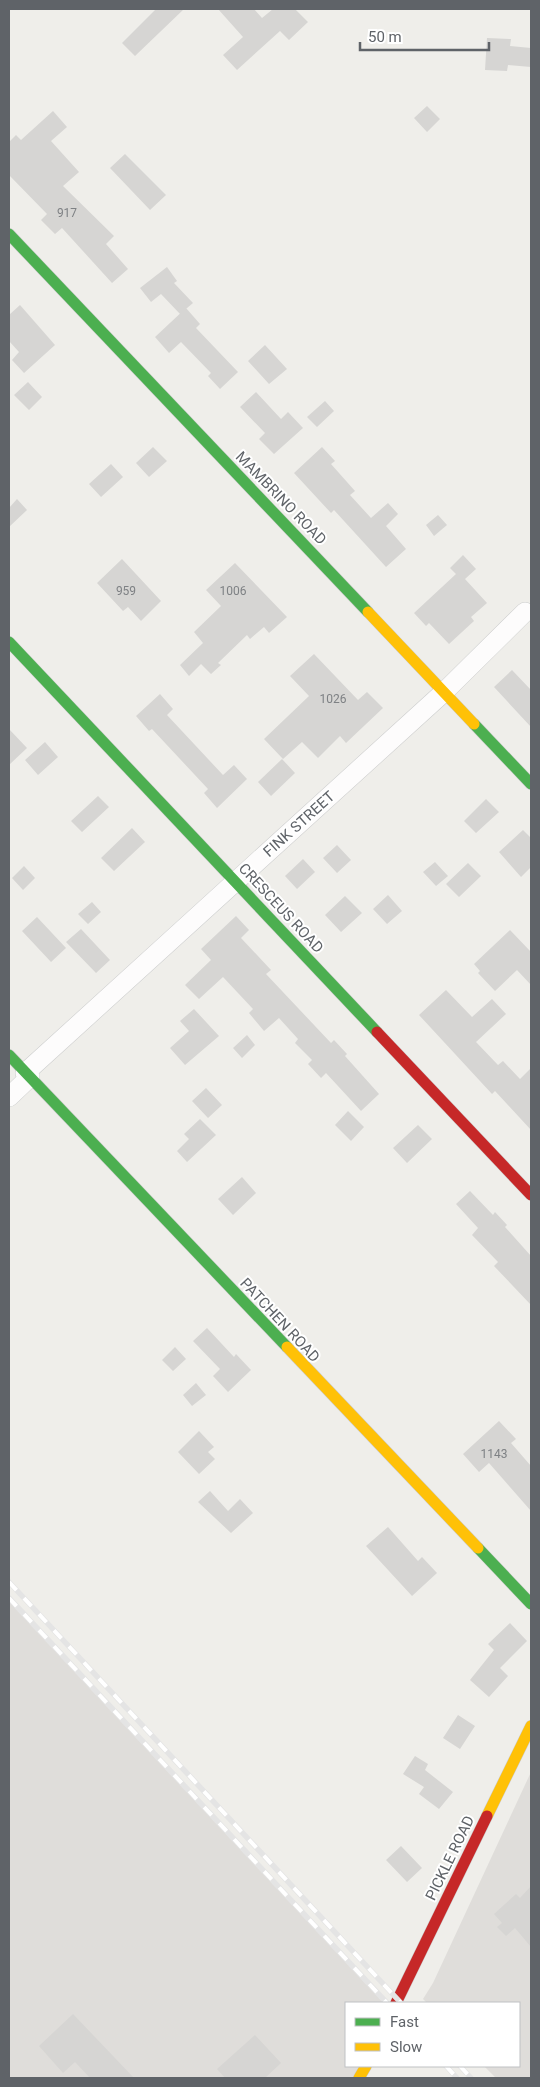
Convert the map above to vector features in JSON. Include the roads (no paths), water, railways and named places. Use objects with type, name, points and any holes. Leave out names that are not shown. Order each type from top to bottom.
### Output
[{"type":"street","name":"MAMBRINO ROAD","points":[[9,234],[531,784]]},
{"type":"street","name":"FINK STREET","points":[[9,1097],[28,1075],[444,692],[525,612]]},
{"type":"street","name":"CRESCEUS ROAD","points":[[9,642],[531,1195]]},
{"type":"street","name":"PATCHEN ROAD","points":[[9,1055],[531,1604]]},
{"type":"street","name":"PICKLE ROAD","points":[[396,2002],[531,1726]]},
{"type":"street","points":[[359,2078],[365,2067]]},
{"type":"railway","points":[[9,1582],[400,2002]]},
{"type":"railway","points":[[9,1598],[386,2002]]},
{"type":"railway","points":[[447,2067],[457,2078]]},
{"type":"railway","points":[[461,2067],[471,2078]]}]
